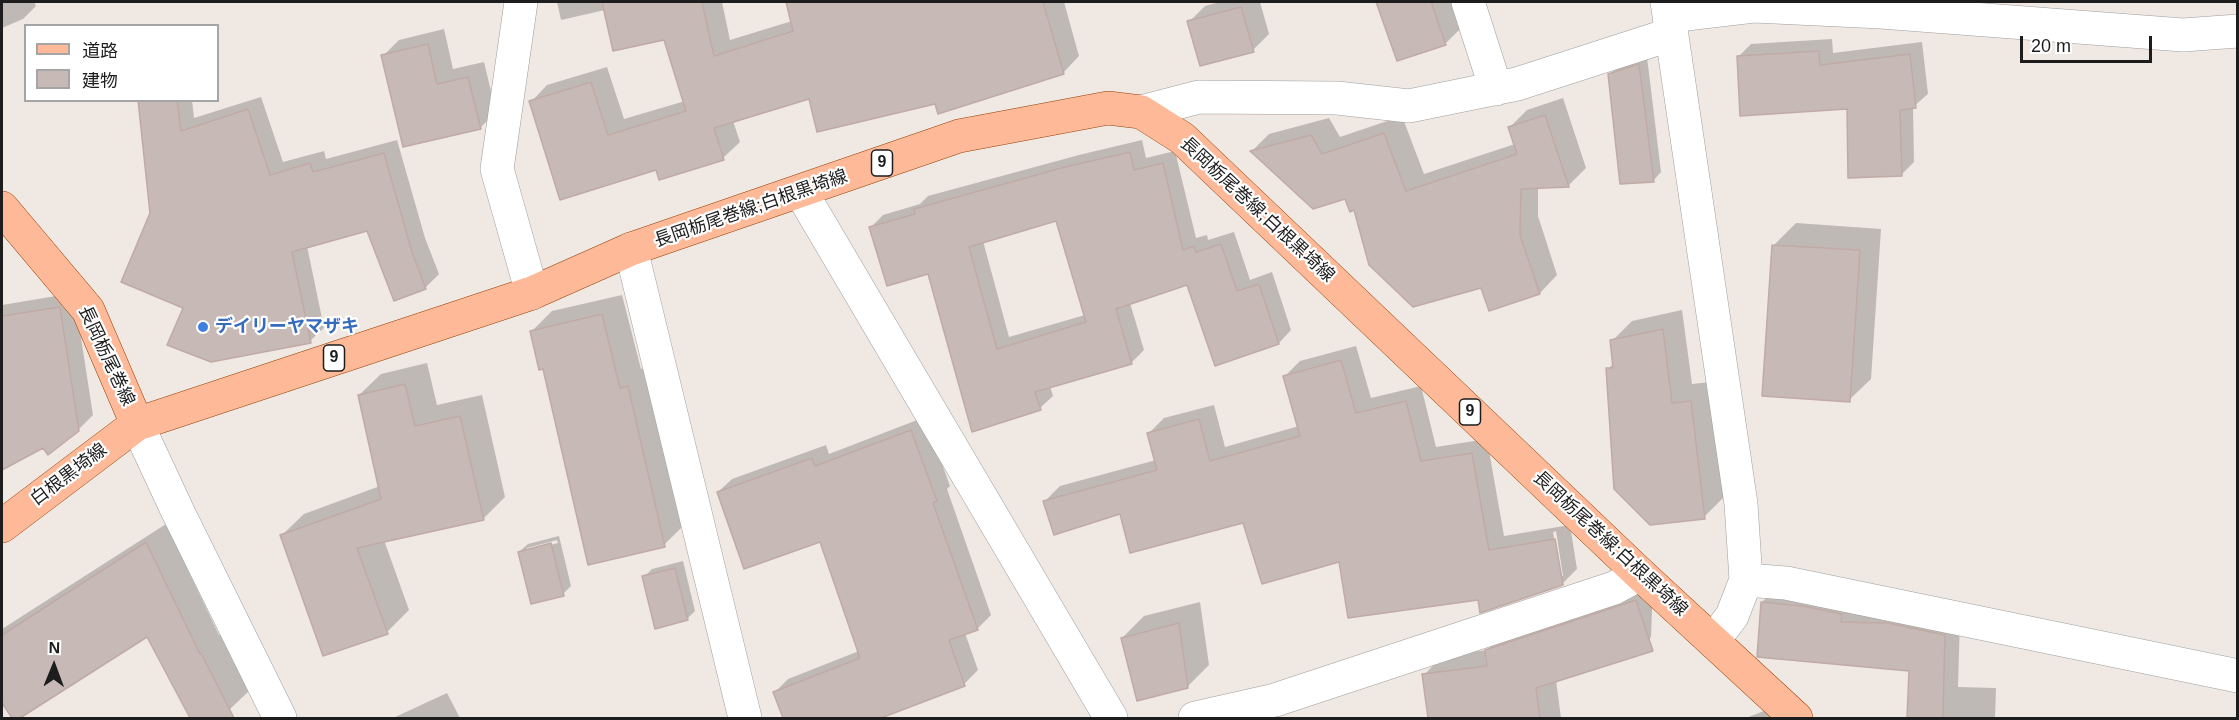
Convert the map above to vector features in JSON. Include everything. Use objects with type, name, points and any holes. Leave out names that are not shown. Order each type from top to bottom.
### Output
[{"type":"main road","name":"長岡栃尾巻線;白根黒埼線","points":[[137,424],[532,293],[631,249],[959,136],[1108,108],[1141,112],[1182,138],[1640,574],[1796,718]]},
{"type":"main road","name":"長岡栃尾巻線","points":[[2,208],[88,310],[137,424]]},
{"type":"main road","name":"白根黒埼線","points":[[2,526],[137,424]]},
{"type":"street","points":[[521,2],[496,170],[532,293]]},
{"type":"street","points":[[1468,2],[1496,89]]},
{"type":"street","points":[[1141,112],[1199,97],[1337,98],[1409,106],[1517,84],[1669,17],[1754,6],[1881,12],[2183,35],[2238,31]]},
{"type":"street","points":[[1669,17],[1741,504],[1746,580],[1732,616],[1713,640]]},
{"type":"street","points":[[801,192],[1111,718]]},
{"type":"street","points":[[631,249],[745,718]]},
{"type":"street","points":[[137,424],[280,718]]},
{"type":"street","points":[[1195,718],[1275,700],[1614,588],[1640,574]]},
{"type":"street","points":[[1746,580],[1786,583],[2238,676]]},
{"type":"building","points":[[602,2],[702,2],[714,56],[793,31],[786,2],[1043,2],[1064,74],[938,114],[935,104],[817,132],[809,99],[714,128],[724,160],[659,180],[656,170],[560,200],[529,101],[591,82],[608,135],[686,111],[664,40],[613,51]]},
{"type":"building","points":[[1376,2],[1431,2],[1446,45],[1397,61]]},
{"type":"building","points":[[1241,7],[1254,52],[1200,66],[1187,21]]},
{"type":"building","points":[[428,44],[437,84],[468,77],[481,129],[403,147],[381,55]]},
{"type":"building","points":[[1819,51],[1820,65],[1910,54],[1916,108],[1900,110],[1902,176],[1848,178],[1847,109],[1740,116],[1737,56]]},
{"type":"building","points":[[1639,64],[1654,182],[1620,184],[1608,74]]},
{"type":"building","points":[[138,102],[177,102],[181,131],[248,109],[270,175],[310,163],[313,172],[384,153],[412,252],[426,289],[394,301],[367,231],[292,252],[311,343],[211,362],[167,345],[183,308],[121,282],[150,213]]},
{"type":"building","points":[[1545,115],[1569,187],[1521,189],[1520,235],[1540,294],[1489,311],[1481,288],[1413,307],[1369,265],[1354,210],[1350,212],[1345,199],[1313,209],[1250,151],[1311,135],[1322,154],[1384,133],[1406,191],[1517,154],[1508,127]]},
{"type":"building","points":[[1130,152],[1134,170],[1163,163],[1183,250],[1194,246],[1196,252],[1221,244],[1237,291],[1259,284],[1279,344],[1215,366],[1187,285],[1116,309],[1132,364],[1035,392],[1041,410],[972,432],[928,274],[887,286],[869,227],[915,214],[914,209],[1065,167]],"holes":[[[1056,221],[1086,322],[997,349],[969,247]]]},
{"type":"building","points":[[1772,245],[1860,250],[1850,402],[1762,396]]},
{"type":"building","points":[[60,307],[79,431],[48,455],[43,448],[2,470],[2,316]]},
{"type":"building","points":[[602,314],[620,388],[628,386],[665,547],[588,565],[543,369],[539,370],[530,331]]},
{"type":"building","points":[[1663,329],[1672,403],[1691,401],[1705,519],[1650,525],[1614,489],[1606,368],[1613,368],[1610,340]]},
{"type":"building","points":[[1341,360],[1356,413],[1406,401],[1421,461],[1472,453],[1489,550],[1555,539],[1563,585],[1480,613],[1478,600],[1348,618],[1339,562],[1262,584],[1243,523],[1130,553],[1120,514],[1054,535],[1043,501],[1157,470],[1147,433],[1199,419],[1210,461],[1300,436],[1283,376]]},
{"type":"building","points":[[405,384],[415,426],[460,416],[484,520],[357,548],[388,634],[323,656],[280,535],[381,499],[358,395]]},
{"type":"building","points":[[911,430],[937,501],[933,503],[978,630],[949,640],[965,686],[881,718],[783,718],[773,692],[860,658],[820,542],[744,569],[717,492],[812,458],[815,466]]},
{"type":"building","points":[[146,542],[234,718],[190,718],[147,637],[20,718],[12,718],[2,703],[2,635]]},
{"type":"building","points":[[551,543],[564,596],[531,604],[518,552]]},
{"type":"building","points":[[675,568],[688,620],[655,629],[642,576]]},
{"type":"building","points":[[1636,600],[1653,651],[1536,688],[1540,718],[1428,718],[1422,674],[1487,666],[1485,650]]},
{"type":"building","points":[[1761,602],[1803,606],[1842,614],[1841,622],[1888,623],[1945,635],[1943,718],[1907,718],[1909,671],[1757,657]]},
{"type":"building","points":[[1179,623],[1188,688],[1137,701],[1121,638]]},
{"type":"place","name":"デイリーヤマザキ","points":[[203,327]]}]
